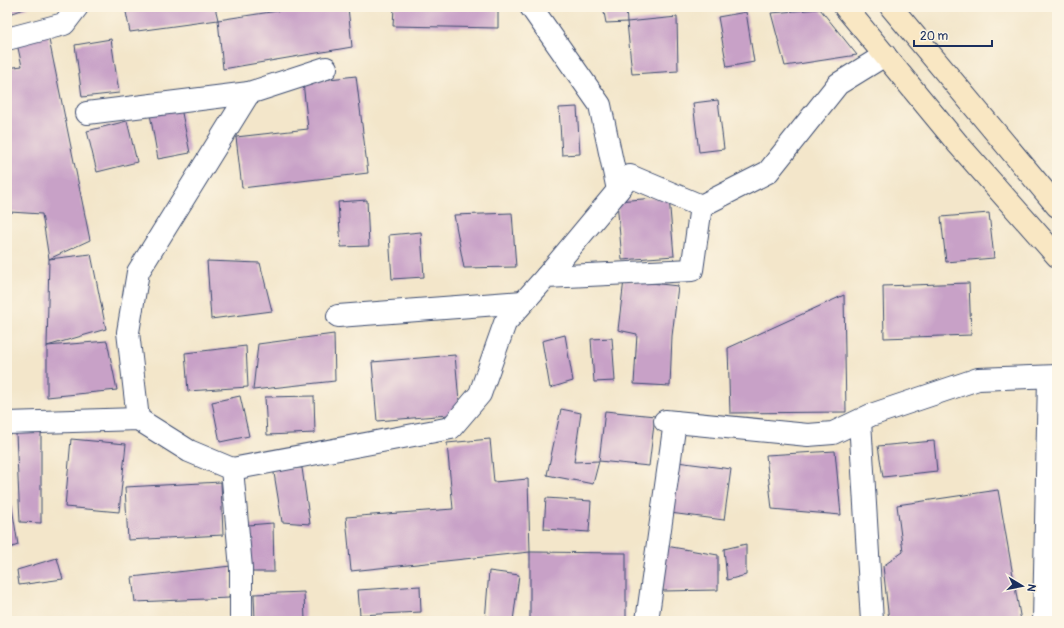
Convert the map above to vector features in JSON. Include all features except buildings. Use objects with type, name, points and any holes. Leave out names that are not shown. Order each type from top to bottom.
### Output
[{"type":"main road","points":[[845,7],[958,144],[1057,256]]},
{"type":"main road","points":[[891,7],[1057,206]]},
{"type":"street","points":[[7,39],[64,24],[77,7]]},
{"type":"street","points":[[531,7],[600,105],[618,190]]},
{"type":"street","points":[[7,423],[138,419],[189,451],[232,468],[347,449],[394,438],[451,428],[480,394],[505,323],[546,277],[630,176],[701,206],[768,172],[838,84],[885,55]]},
{"type":"street","points":[[87,113],[249,92],[326,68]]},
{"type":"street","points":[[138,419],[128,332],[138,272],[249,92]]},
{"type":"street","points":[[546,277],[692,270],[701,206]]},
{"type":"street","points":[[338,316],[523,302]]},
{"type":"street","points":[[647,621],[670,421],[808,436],[833,433],[871,415],[978,379],[1053,377],[1044,621]]},
{"type":"street","points":[[860,421],[872,621]]},
{"type":"street","points":[[232,468],[241,568],[241,621]]}]
